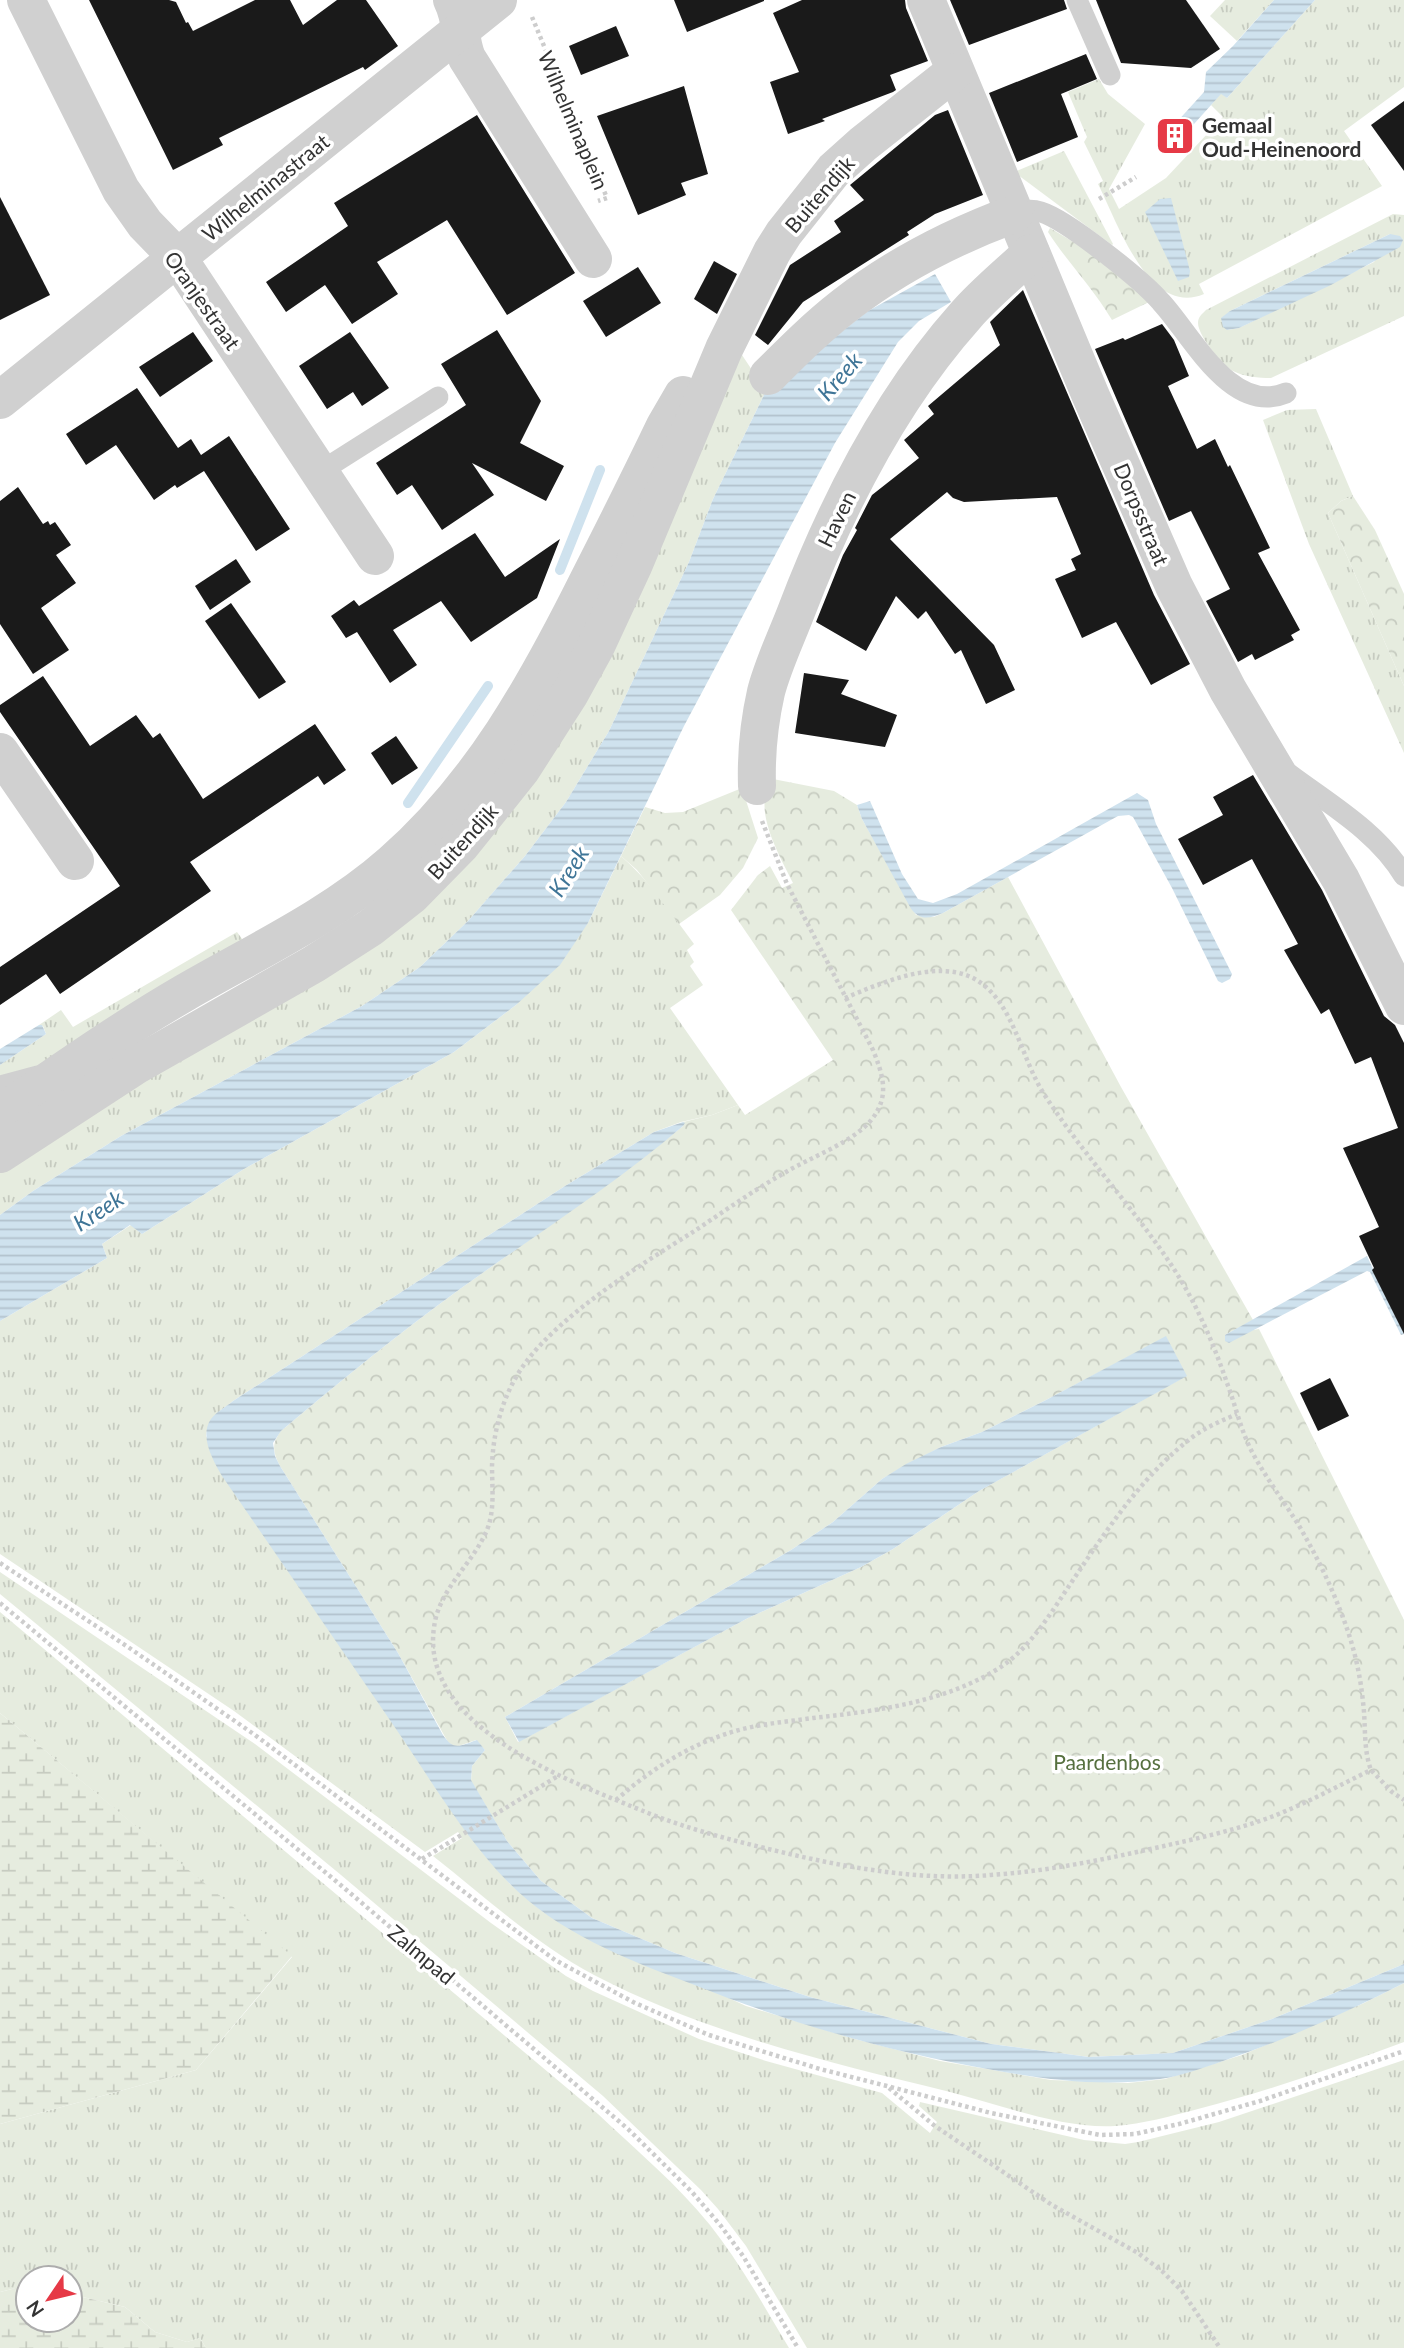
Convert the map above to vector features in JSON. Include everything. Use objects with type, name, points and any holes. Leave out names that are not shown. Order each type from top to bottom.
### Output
[{"type":"street","name":"Oranjestraat","points":[[26,0],[121,190],[145,224],[178,258],[375,556]]},
{"type":"street","name":"Dorpsstraat","points":[[926,0],[1014,214],[1174,586],[1211,660],[1341,880],[1404,1006]]},
{"type":"street","name":"Wilhelminastraat","points":[[0,400],[178,258],[456,15],[514,6]]},
{"type":"street","points":[[456,15],[467,58],[593,259]]},
{"type":"street","name":"Buitendijk","points":[[0,1154],[135,1066],[314,964],[370,928],[412,895],[461,845],[536,748],[596,646],[724,349],[772,252],[810,198],[834,170],[954,72]]},
{"type":"street","points":[[768,376],[845,305],[913,260],[1014,214]]},
{"type":"street","points":[[961,236],[994,288]]},
{"type":"street","name":"Haven","points":[[757,786],[758,738],[767,688],[814,564],[836,515],[914,382],[967,313],[1031,253]]},
{"type":"street","name":"Buitendijk","points":[[0,1114],[156,1009],[273,943],[353,893],[391,864],[430,827],[480,767],[521,708],[561,636],[664,426],[699,373],[724,349]]},
{"type":"street","points":[[0,752],[75,860]]},
{"type":"lane","points":[[1077,0],[1110,75]]},
{"type":"lane","points":[[1014,214],[1031,210],[1048,215],[1108,256],[1159,299],[1216,370],[1241,390],[1254,396],[1269,398],[1286,393]]},
{"type":"lane","points":[[318,473],[438,397]]},
{"type":"lane","points":[[1268,759],[1376,841],[1390,855],[1404,876]]},
{"type":"lane","name":"Buitendijk","points":[[0,1086],[61,1072]]},
{"type":"path","name":"Wilhelminaplein","points":[[514,6],[607,198],[565,215]]},
{"type":"path","points":[[1099,199],[1136,177]]},
{"type":"path","points":[[757,786],[761,819],[777,862],[873,1050],[883,1076],[883,1099],[869,1123],[851,1136],[783,1173],[649,1259],[603,1293],[538,1347],[517,1374],[505,1398],[493,1456],[489,1523],[438,1610],[434,1624],[434,1653],[442,1679],[450,1693],[481,1727],[523,1758],[616,1800],[673,1823],[718,1837],[820,1861],[885,1871],[963,1877],[1015,1874],[1086,1864],[1240,1827],[1287,1810],[1371,1770]]},
{"type":"path","points":[[845,998],[894,980],[937,971],[949,971],[972,978],[995,996],[1009,1019],[1043,1092],[1149,1232],[1182,1282],[1209,1338],[1250,1447],[1316,1557],[1343,1616],[1359,1672],[1367,1759],[1371,1770],[1392,1792],[1404,1800]]},
{"type":"path","points":[[616,1800],[646,1775],[672,1759],[730,1733],[774,1723],[894,1708],[934,1697],[996,1670],[1016,1655],[1044,1623],[1104,1535],[1158,1468],[1190,1439],[1237,1414]]},
{"type":"path","points":[[0,1563],[183,1684],[422,1859],[536,1947],[581,1975],[635,2003],[709,2035],[887,2086],[1061,2129],[1117,2136],[1179,2124],[1230,2109],[1404,2051]]},
{"type":"path","name":"Zalmpad","points":[[0,1603],[343,1887],[628,2129],[692,2192],[721,2225],[743,2256],[798,2348]]},
{"type":"path","points":[[422,1859],[558,1776]]},
{"type":"path","points":[[887,2086],[935,2126],[1042,2198],[1138,2253],[1162,2271],[1182,2291],[1220,2348]]},
{"type":"green space","points":[[1225,0],[1274,0],[1237,41],[1210,16]]},
{"type":"green space","points":[[1315,0],[1404,0],[1404,87],[1344,131],[1382,186],[1199,284],[1204,294],[1184,298],[1167,292],[1151,279],[1125,241],[1098,184],[1103,181],[1084,142],[1087,137],[1068,92],[1099,79],[1108,94],[1145,124],[1109,189],[1119,209],[1166,178],[1223,117],[1211,105],[1221,93],[1227,98]]},
{"type":"green space","points":[[1064,151],[1113,244],[1112,245],[1014,172]]},
{"type":"green space","points":[[1393,214],[1404,215],[1404,316],[1266,378],[1238,373],[1218,357],[1199,329],[1200,316],[1206,310]],"holes":[[[1390,234],[1374,262],[1239,328],[1227,330],[1230,311]]]},
{"type":"green space","points":[[1050,228],[1095,255],[1149,302],[1112,320],[1048,232]]},
{"type":"green space","points":[[734,343],[766,391],[713,499],[689,562],[609,731],[566,802],[525,856],[468,921],[420,967],[362,1006],[121,1136],[0,1215],[0,1160],[338,955]]},
{"type":"green space","points":[[1316,409],[1353,496],[1341,501],[1328,513],[1404,686],[1404,753],[1309,544],[1263,420],[1287,410]]},
{"type":"green space","points":[[1353,496],[1375,530],[1404,594],[1404,686],[1328,513],[1341,501]]},
{"type":"green space","name":"Paardenbos","points":[[773,779],[834,791],[857,805],[862,819],[916,915],[934,917],[1008,877],[1121,1087],[1253,1320],[1225,1335],[1259,1329],[1404,1620],[1404,1964],[1272,2019],[1173,2053],[1089,2057],[991,2044],[810,1997],[675,1953],[592,1918],[541,1881],[507,1841],[471,1781],[472,1766],[485,1750],[476,1740],[456,1747],[449,1744],[398,1653],[280,1466],[274,1448],[281,1431],[414,1323],[629,1168],[683,1126],[683,1122],[738,1105],[745,1115],[833,1060],[731,910],[758,875],[770,866],[782,888],[793,883],[773,842],[766,820],[765,799]],"holes":[[[1166,1337],[1186,1376],[979,1491],[893,1549],[861,1567],[748,1618],[518,1742],[505,1717],[791,1550],[833,1522],[882,1479],[906,1465],[941,1447],[982,1432]]]},
{"type":"green space","points":[[742,788],[758,838],[743,868],[720,895],[679,924],[637,870],[621,856],[645,807],[665,813],[683,812]]},
{"type":"green space","points":[[621,856],[651,887],[694,944],[687,950],[694,962],[690,966],[703,985],[670,1008],[738,1105],[654,1132],[565,1186],[233,1401],[219,1412],[207,1430],[206,1436],[437,1789],[480,1849],[510,1884],[543,1912],[746,2006],[855,2039],[940,2061],[1051,2080],[1128,2083],[1165,2079],[1242,2055],[1404,1983],[1404,2042],[1224,2102],[1146,2122],[1095,2126],[1032,2115],[813,2057],[724,2030],[637,1996],[573,1963],[511,1919],[433,1856],[462,1838],[458,1832],[425,1852],[234,1711],[0,1554],[0,1321],[107,1258],[102,1244],[131,1225],[142,1234],[244,1169],[454,1052],[516,1005],[588,923]]},
{"type":"green space","points":[[237,932],[248,947],[69,1061],[0,1076],[0,1065],[46,1034],[43,1026],[39,1025],[61,1010],[73,1027]]},
{"type":"green space","points":[[0,1572],[255,1744],[491,1923],[566,1976],[699,2039],[766,2061],[882,2093],[930,2133],[937,2122],[919,2106],[920,2102],[1084,2140],[1125,2144],[1138,2142],[1219,2122],[1404,2060],[1404,2348],[807,2348],[746,2246],[701,2190],[603,2096],[341,1875],[0,1594]]},
{"type":"green space","points":[[0,1612],[598,2114],[641,2154],[684,2195],[721,2239],[789,2348],[206,2348],[200,2338],[187,2342],[155,2332],[125,2307],[84,2297],[84,2264],[14,2264],[14,2288],[0,2292],[0,2124],[196,2070],[292,1957],[0,1713]]},
{"type":"green space","points":[[0,1713],[292,1956],[196,2070],[0,2124]]},
{"type":"green space","points":[[14,2288],[14,2334],[84,2334],[84,2297],[125,2307],[155,2332],[187,2342],[200,2338],[206,2348],[0,2348],[0,2292]]},
{"type":"water","points":[[1274,0],[1315,0],[1227,98],[1221,94],[1185,134],[1175,124],[1204,92],[1206,72]]},
{"type":"water","points":[[1171,198],[1190,271],[1189,277],[1178,281],[1145,212],[1160,199]]},
{"type":"water","points":[[1390,234],[1400,236],[1403,240],[1400,247],[1331,285],[1239,328],[1227,330],[1223,327],[1221,318],[1230,311]]},
{"type":"water","name":"Kreek","points":[[935,274],[951,302],[919,321],[898,342],[835,443],[684,726],[588,923],[560,965],[516,1005],[454,1052],[244,1169],[142,1234],[130,1225],[102,1244],[107,1258],[0,1321],[0,1215],[121,1136],[362,1006],[420,967],[468,921],[525,856],[566,802],[609,731],[689,562],[713,499],[766,391],[868,311]]},
{"type":"water","points":[[1137,793],[1148,800],[1156,824],[1232,974],[1230,979],[1222,983],[1218,981],[1133,817],[1129,815],[1118,816],[943,913],[925,918],[917,915],[910,907],[857,805],[870,801],[902,874],[918,899],[933,903],[957,894]]},
{"type":"water","points":[[42,1025],[46,1034],[0,1065],[0,1049]]},
{"type":"water","points":[[683,1122],[683,1126],[629,1169],[391,1341],[281,1431],[273,1443],[280,1466],[398,1653],[443,1735],[457,1746],[477,1740],[485,1750],[472,1766],[471,1780],[507,1841],[541,1881],[592,1918],[675,1953],[810,1997],[991,2044],[1089,2057],[1173,2053],[1272,2019],[1404,1964],[1404,1983],[1292,2035],[1176,2076],[1118,2082],[1034,2077],[954,2063],[840,2035],[667,1975],[571,1930],[528,1900],[492,1865],[449,1808],[222,1476],[209,1448],[206,1433],[213,1416],[233,1401],[565,1186],[654,1132]]},
{"type":"water","points":[[1367,1256],[1404,1334],[1401,1335],[1370,1272],[1367,1271],[1229,1343],[1225,1341],[1225,1335]]},
{"type":"water","points":[[1166,1336],[1187,1376],[979,1491],[893,1549],[861,1567],[748,1618],[519,1742],[505,1717],[791,1550],[833,1522],[882,1479],[941,1447],[982,1432],[1046,1400]]},
{"type":"building","points":[[89,0],[176,2],[193,31],[255,0],[290,0],[303,25],[337,0],[366,0],[398,46],[365,70],[363,67],[219,138],[223,145],[173,170]]},
{"type":"building","points":[[674,0],[764,0],[764,1],[687,32]]},
{"type":"building","points":[[802,0],[905,0],[928,61],[890,75],[896,90],[893,92],[788,134],[770,82],[799,72],[773,13]]},
{"type":"building","points":[[950,0],[1064,0],[1067,9],[969,45]]},
{"type":"building","points":[[1096,0],[1186,0],[1220,49],[1191,68],[1121,63]]},
{"type":"building","points":[[616,26],[629,56],[581,75],[569,46]]},
{"type":"building","points":[[1086,54],[1097,79],[1061,94],[1078,137],[1017,162],[989,93]]},
{"type":"building","points":[[684,86],[708,174],[681,183],[686,195],[638,215],[597,116]]},
{"type":"building","points":[[1404,101],[1404,171],[1371,125]]},
{"type":"building","points":[[948,110],[983,195],[935,214],[907,232],[909,235],[803,302],[768,345],[755,335],[790,265],[841,232],[834,221],[864,200],[850,185],[935,115]]},
{"type":"building","points":[[477,115],[575,273],[507,315],[447,220],[377,262],[398,294],[352,324],[325,285],[286,312],[266,282],[348,226],[334,203]]},
{"type":"building","points":[[0,197],[50,295],[0,320]]},
{"type":"building","points":[[714,261],[737,274],[717,314],[694,299]]},
{"type":"building","points":[[638,267],[661,303],[606,337],[583,301]]},
{"type":"building","points":[[1023,290],[1154,595],[1190,664],[1151,685],[1116,622],[1082,638],[1055,579],[1076,570],[1071,559],[1081,554],[1057,497],[964,502],[953,498],[947,492],[890,539],[994,645],[1015,690],[986,704],[961,650],[955,654],[926,611],[918,619],[896,596],[866,651],[816,622],[843,555],[872,495],[919,458],[904,440],[934,414],[928,406],[1000,345],[990,322]]},
{"type":"building","points":[[1162,324],[1174,340],[1189,376],[1168,386],[1197,449],[1215,439],[1228,467],[1230,465],[1270,548],[1258,553],[1300,630],[1291,635],[1294,640],[1255,660],[1252,654],[1238,662],[1206,601],[1230,589],[1191,511],[1169,521],[1095,349]]},
{"type":"building","points":[[497,330],[541,401],[520,443],[564,466],[546,501],[472,463],[494,495],[442,530],[412,485],[397,495],[376,463],[466,405],[441,364]]},
{"type":"building","points":[[193,332],[213,361],[160,397],[139,367]]},
{"type":"building","points":[[350,332],[389,388],[362,406],[353,392],[327,409],[299,366]]},
{"type":"building","points":[[137,388],[178,448],[191,439],[201,455],[229,436],[290,529],[256,551],[204,471],[177,488],[175,485],[154,500],[116,445],[86,465],[66,434]]},
{"type":"building","points":[[18,487],[43,524],[48,521],[50,525],[55,522],[71,545],[56,555],[76,583],[41,608],[69,650],[33,674],[0,624],[0,501]]},
{"type":"building","points":[[475,533],[505,577],[560,539],[537,598],[471,642],[441,601],[393,630],[417,665],[390,683],[357,632],[346,638],[331,616],[354,600],[359,606]]},
{"type":"building","points":[[236,559],[251,582],[210,610],[195,586]]},
{"type":"building","points":[[231,603],[286,682],[259,699],[205,621]]},
{"type":"building","points":[[804,673],[849,680],[841,694],[897,715],[885,747],[795,733]]},
{"type":"building","points":[[43,676],[90,746],[136,715],[153,738],[160,733],[203,799],[315,724],[346,770],[324,785],[318,776],[190,862],[211,891],[60,994],[46,974],[0,1005],[0,967],[120,886],[0,712],[0,705]]},
{"type":"building","points":[[396,736],[418,768],[392,785],[371,753]]},
{"type":"building","points":[[1253,775],[1322,890],[1384,1016],[1395,1025],[1404,1043],[1404,1334],[1372,1270],[1374,1268],[1359,1236],[1379,1227],[1343,1148],[1398,1128],[1371,1057],[1355,1064],[1329,1009],[1321,1014],[1284,950],[1298,944],[1252,859],[1203,885],[1178,839],[1223,815],[1213,797]]},
{"type":"building","points":[[1330,1378],[1349,1416],[1318,1431],[1300,1393]]},
{"type":"waterway","points":[[560,570],[600,470]]},
{"type":"waterway","points":[[408,803],[488,686]]},
{"type":"place","name":"Gemaal Oud-Heinenoord","points":[[1175,136]]}]
